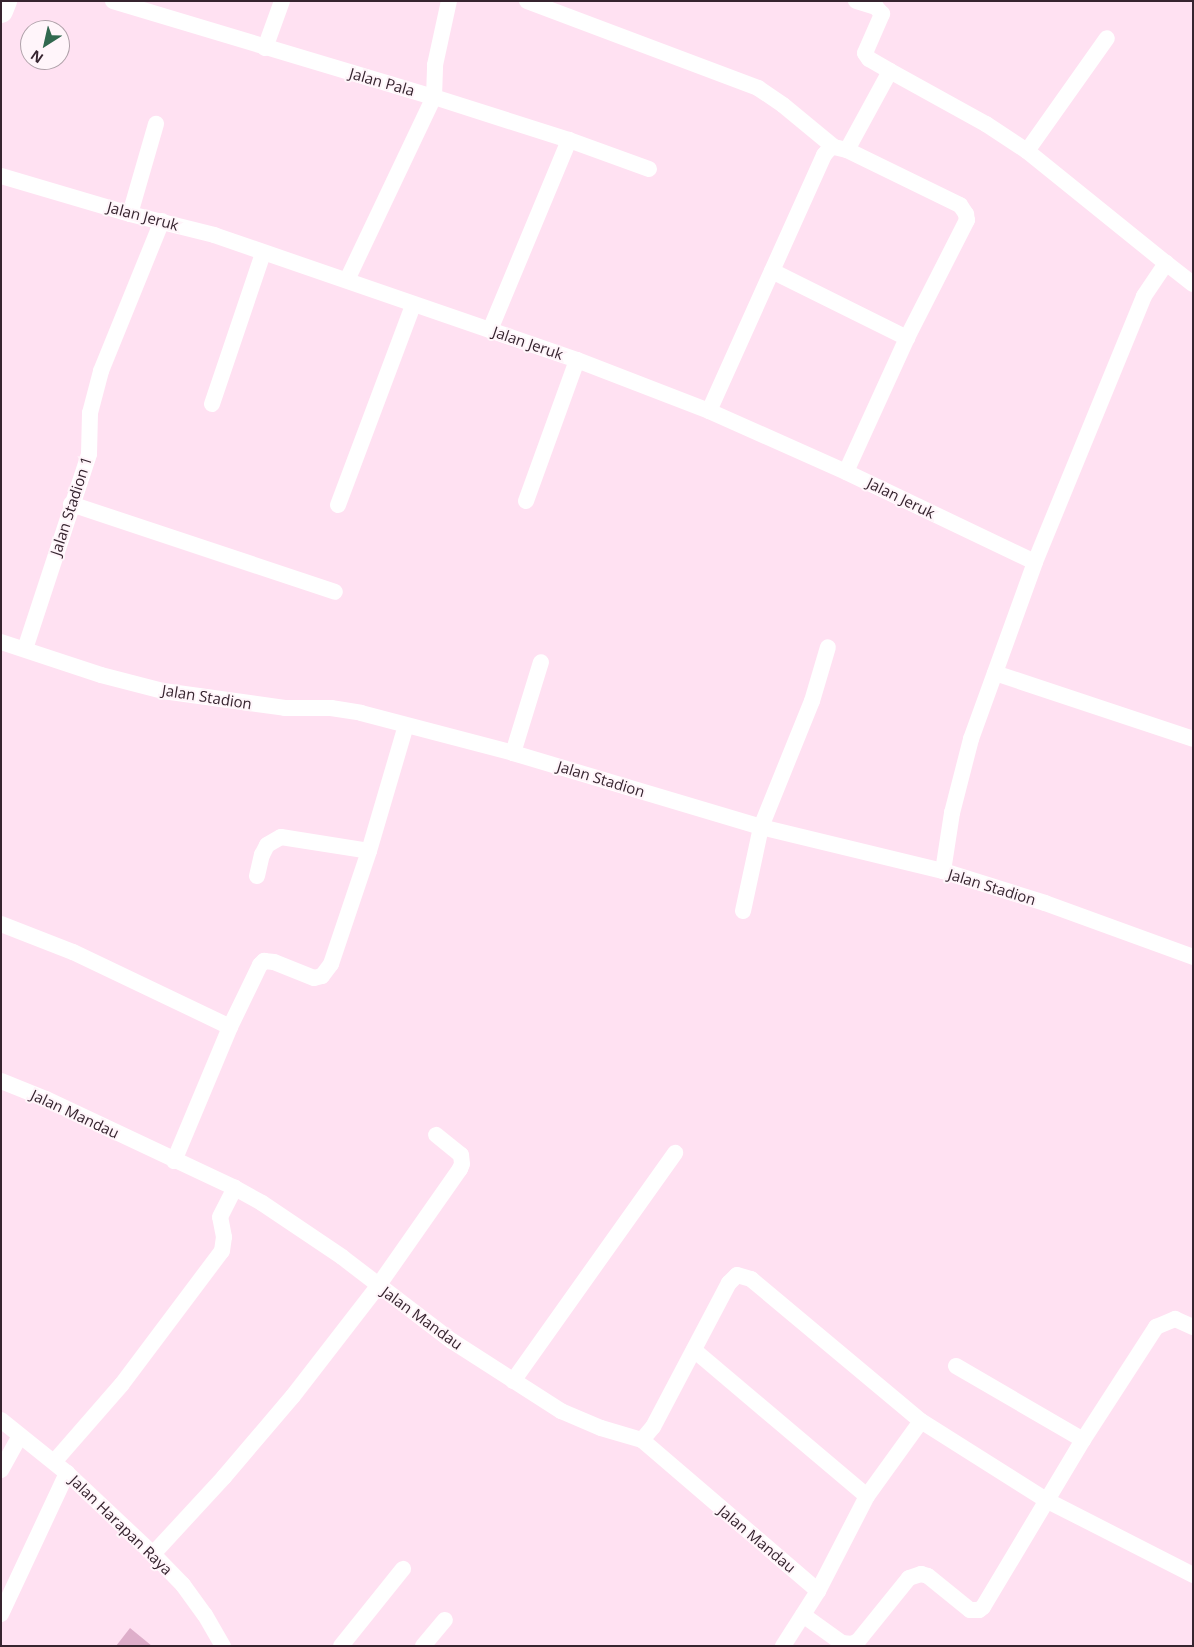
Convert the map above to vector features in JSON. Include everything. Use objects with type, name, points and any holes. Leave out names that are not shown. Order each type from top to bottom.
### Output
[{"type":"highway","points":[[1,12],[5,1]]},
{"type":"street","name":"Jalan Pala","points":[[113,1],[434,97],[569,140],[649,169]]},
{"type":"street","points":[[265,48],[282,1]]},
{"type":"street","points":[[347,280],[434,97],[435,65],[449,1]]},
{"type":"street","points":[[527,1],[758,88],[840,148],[960,205],[966,214],[965,226],[907,338],[846,472]]},
{"type":"street","points":[[856,1],[876,8],[882,14],[865,52],[869,59],[986,124],[1027,151],[1193,284]]},
{"type":"street","points":[[1027,151],[1107,38]]},
{"type":"street","points":[[709,410],[824,155],[827,151],[840,148],[890,71]]},
{"type":"street","points":[[130,214],[156,124]]},
{"type":"street","points":[[490,330],[569,140]]},
{"type":"street","name":"Jalan Jeruk","points":[[1,176],[130,214],[214,236],[577,360],[709,410],[846,472],[1035,562]]},
{"type":"street","name":"Jalan Stadion 1","points":[[25,650],[71,504],[89,454],[90,413],[101,371],[162,222]]},
{"type":"street","points":[[212,404],[263,253]]},
{"type":"street","points":[[943,871],[952,813],[971,739],[1035,562],[1144,296],[1166,263]]},
{"type":"street","points":[[772,271],[907,338]]},
{"type":"street","points":[[338,505],[414,305]]},
{"type":"street","points":[[526,501],[577,360]]},
{"type":"street","points":[[71,504],[335,592]]},
{"type":"street","name":"Jalan Stadion","points":[[1,642],[101,675],[162,691],[286,708],[331,708],[513,753],[761,827],[943,871],[1045,903],[1193,957]]},
{"type":"street","points":[[742,911],[761,827],[812,701],[828,647]]},
{"type":"street","points":[[513,753],[541,662]]},
{"type":"street","points":[[995,674],[1193,740]]},
{"type":"street","points":[[174,1161],[230,1027],[264,961],[274,962],[314,978],[322,976],[328,970],[370,852],[406,725]]},
{"type":"street","points":[[257,876],[266,845],[281,837],[370,852]]},
{"type":"street","points":[[1,924],[73,952],[230,1027]]},
{"type":"street","name":"Jalan Mandau","points":[[1,1081],[46,1099],[234,1188],[342,1257],[452,1341],[561,1411],[601,1428],[642,1440],[818,1591]]},
{"type":"street","points":[[154,1554],[294,1396],[378,1286],[462,1164],[459,1152],[436,1135]]},
{"type":"street","points":[[513,1381],[675,1153]]},
{"type":"street","points":[[54,1462],[122,1384],[222,1251],[224,1237],[220,1217],[234,1188]]},
{"type":"street","points":[[642,1440],[653,1427],[729,1283],[737,1275],[744,1275],[921,1421],[1046,1500],[1193,1574]]},
{"type":"street","points":[[803,1615],[842,1643],[852,1644],[858,1640],[909,1578],[921,1574],[928,1576],[970,1610],[979,1610],[983,1607],[1083,1440],[1156,1327],[1174,1319],[1193,1327]]},
{"type":"street","points":[[694,1350],[867,1496]]},
{"type":"street","points":[[956,1366],[1083,1440]]},
{"type":"street","name":"Jalan Harapan Raya","points":[[1,1420],[67,1473],[154,1554],[183,1585],[205,1615],[224,1646]]},
{"type":"street","points":[[783,1646],[818,1591],[867,1496],[921,1421]]},
{"type":"street","points":[[1,1470],[20,1436]]},
{"type":"street","points":[[1,1614],[43,1529],[67,1473]]},
{"type":"street","points":[[341,1646],[403,1569]]},
{"type":"street","points":[[423,1646],[445,1620]]},
{"type":"building","points":[[130,1628],[152,1646],[116,1646]]}]
